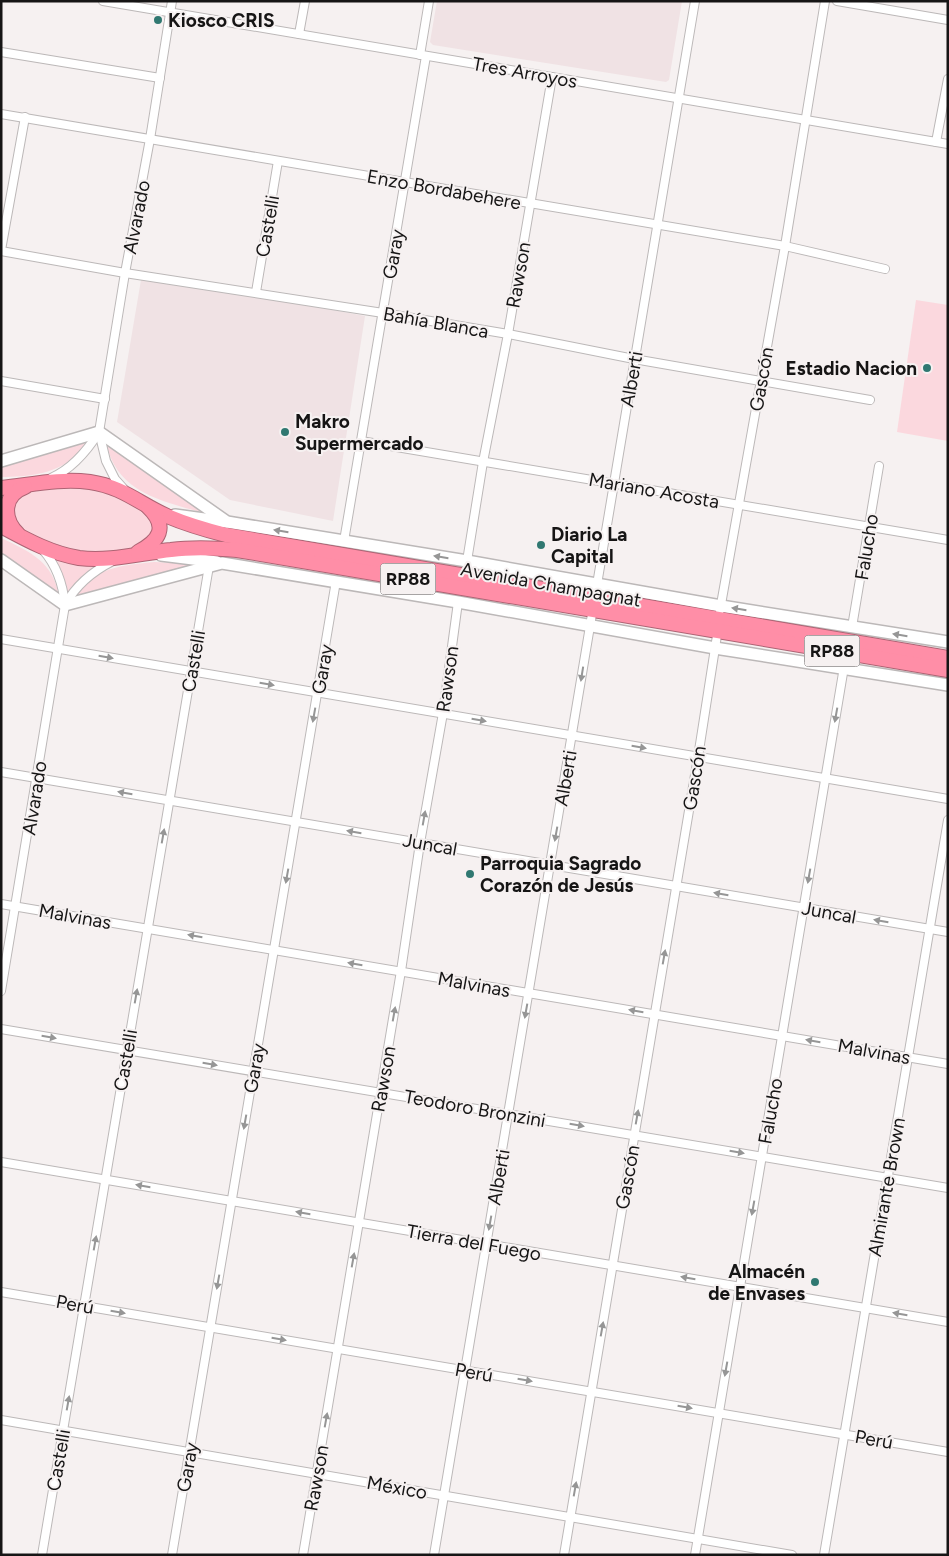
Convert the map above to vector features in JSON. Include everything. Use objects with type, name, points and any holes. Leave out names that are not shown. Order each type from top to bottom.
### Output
[{"type":"highway","name":"Avenida Champagnat","points":[[6,486],[64,480],[91,482],[116,489],[184,523],[226,535],[948,658]]},
{"type":"highway","name":"RP88","points":[[31,542],[17,533],[10,524],[7,506],[16,491],[33,484]]},
{"type":"highway","name":"RP88","points":[[125,556],[150,545],[158,535],[159,525],[155,516],[135,498]]},
{"type":"highway","name":"Avenida Champagnat","points":[[4,528],[56,553],[78,558],[102,559],[187,549],[237,550],[594,597]]},
{"type":"highway","name":"Avenida Champagnat","points":[[719,619],[948,670]]},
{"type":"street","name":"Tres Arroyos","points":[[103,1],[948,144]]},
{"type":"street","name":"Alvarado","points":[[135,498],[121,486],[110,470],[99,432],[172,1]]},
{"type":"street","points":[[299,34],[305,1]]},
{"type":"street","name":"Garay","points":[[344,541],[405,182],[429,1]]},
{"type":"street","name":"Alberti","points":[[434,1555],[695,1]]},
{"type":"street","name":"Gascón","points":[[564,1555],[698,757],[738,504],[761,380],[825,1]]},
{"type":"street","points":[[837,1],[948,20]]},
{"type":"street","points":[[1,52],[160,78]]},
{"type":"street","name":"Rawson","points":[[466,561],[508,334],[552,77]]},
{"type":"street","points":[[936,142],[948,79]]},
{"type":"street","name":"Enzo Bordabehere","points":[[1,114],[784,246],[885,269]]},
{"type":"street","points":[[1,251],[24,118]]},
{"type":"street","name":"Castelli","points":[[256,292],[278,160]]},
{"type":"street","name":"Bahía Blanca","points":[[1,251],[125,273],[256,292],[508,334],[634,359],[870,400]]},
{"type":"street","points":[[1,381],[105,399]]},
{"type":"street","name":"Alvarado","points":[[33,484],[55,476],[70,467],[83,454],[99,432]]},
{"type":"street","points":[[1,461],[99,432]]},
{"type":"street","name":"Avenida Champagnat","points":[[99,432],[227,522]]},
{"type":"street","name":"Mariano Acosta","points":[[361,441],[948,540]]},
{"type":"street","name":"Falucho","points":[[852,627],[879,466]]},
{"type":"street","name":"Avenida Champagnat","points":[[157,511],[466,561],[594,597],[719,619],[852,627],[948,642]]},
{"type":"street","name":"Alvarado","points":[[1,991],[65,605],[64,589],[56,568],[47,555],[31,542]]},
{"type":"street","name":"Avenida Champagnat","points":[[146,553],[336,581],[715,648],[948,685]]},
{"type":"street","name":"Alvarado","points":[[65,605],[88,577],[112,561],[125,556]]},
{"type":"street","points":[[1,560],[65,605]]},
{"type":"street","name":"Avenida Champagnat","points":[[65,605],[222,563]]},
{"type":"street","name":"Castelli","points":[[42,1555],[208,566]]},
{"type":"street","name":"Garay","points":[[172,1555],[336,581]]},
{"type":"street","name":"Rawson","points":[[303,1555],[401,972],[420,843],[443,714],[458,602]]},
{"type":"street","points":[[1,639],[948,799]]},
{"type":"street","name":"Falucho","points":[[695,1555],[844,667]]},
{"type":"street","name":"Juncal","points":[[1,772],[948,932]]},
{"type":"street","name":"Almirante Brown","points":[[824,1555],[948,820]]},
{"type":"street","name":"Malvinas","points":[[1,904],[948,1064]]},
{"type":"street","name":"Teodoro Bronzini","points":[[1,1029],[948,1188]]},
{"type":"street","name":"Tierra del Fuego","points":[[1,1162],[948,1322]]},
{"type":"street","name":"Perú","points":[[1,1292],[948,1452]]},
{"type":"street","name":"México","points":[[1,1420],[792,1555]]},
{"type":"shaded area","points":[[437,1],[682,1],[669,80],[666,82],[433,45],[430,42]]},
{"type":"shaded area","points":[[142,274],[365,316],[333,521],[230,500],[117,422]]},
{"type":"shaded area","name":"Estadio Nacion","points":[[916,300],[948,305],[948,441],[897,432]]},
{"type":"shaded area","points":[[87,440],[71,460],[53,470],[32,475],[1,477],[1,465]]},
{"type":"shaded area","points":[[106,441],[204,513],[172,504],[142,492],[119,472],[111,458]]},
{"type":"shaded area","points":[[78,486],[108,492],[138,507],[150,519],[153,525],[152,532],[146,541],[137,546],[117,551],[79,552],[38,540],[24,531],[15,521],[13,506],[26,493],[44,488]]},
{"type":"shaded area","points":[[1,538],[22,548],[46,566],[56,584],[59,596],[1,555]]},
{"type":"shaded area","points":[[55,559],[102,563],[84,575],[67,597],[64,582]]},
{"type":"shaded area","points":[[154,562],[196,564],[76,598],[82,588],[99,574],[120,567]]},
{"type":"place","name":"Kiosco CRIS","points":[[158,20]]},
{"type":"place","name":"Estadio Nacion","points":[[927,368]]},
{"type":"place","name":"Makro Supermercado","points":[[285,432]]},
{"type":"place","name":"Diario La Capital","points":[[541,545]]},
{"type":"place","name":"Parroquia Sagrado Corazón de Jesús","points":[[470,874]]},
{"type":"place","name":"Almacén de Envases","points":[[815,1282]]}]
